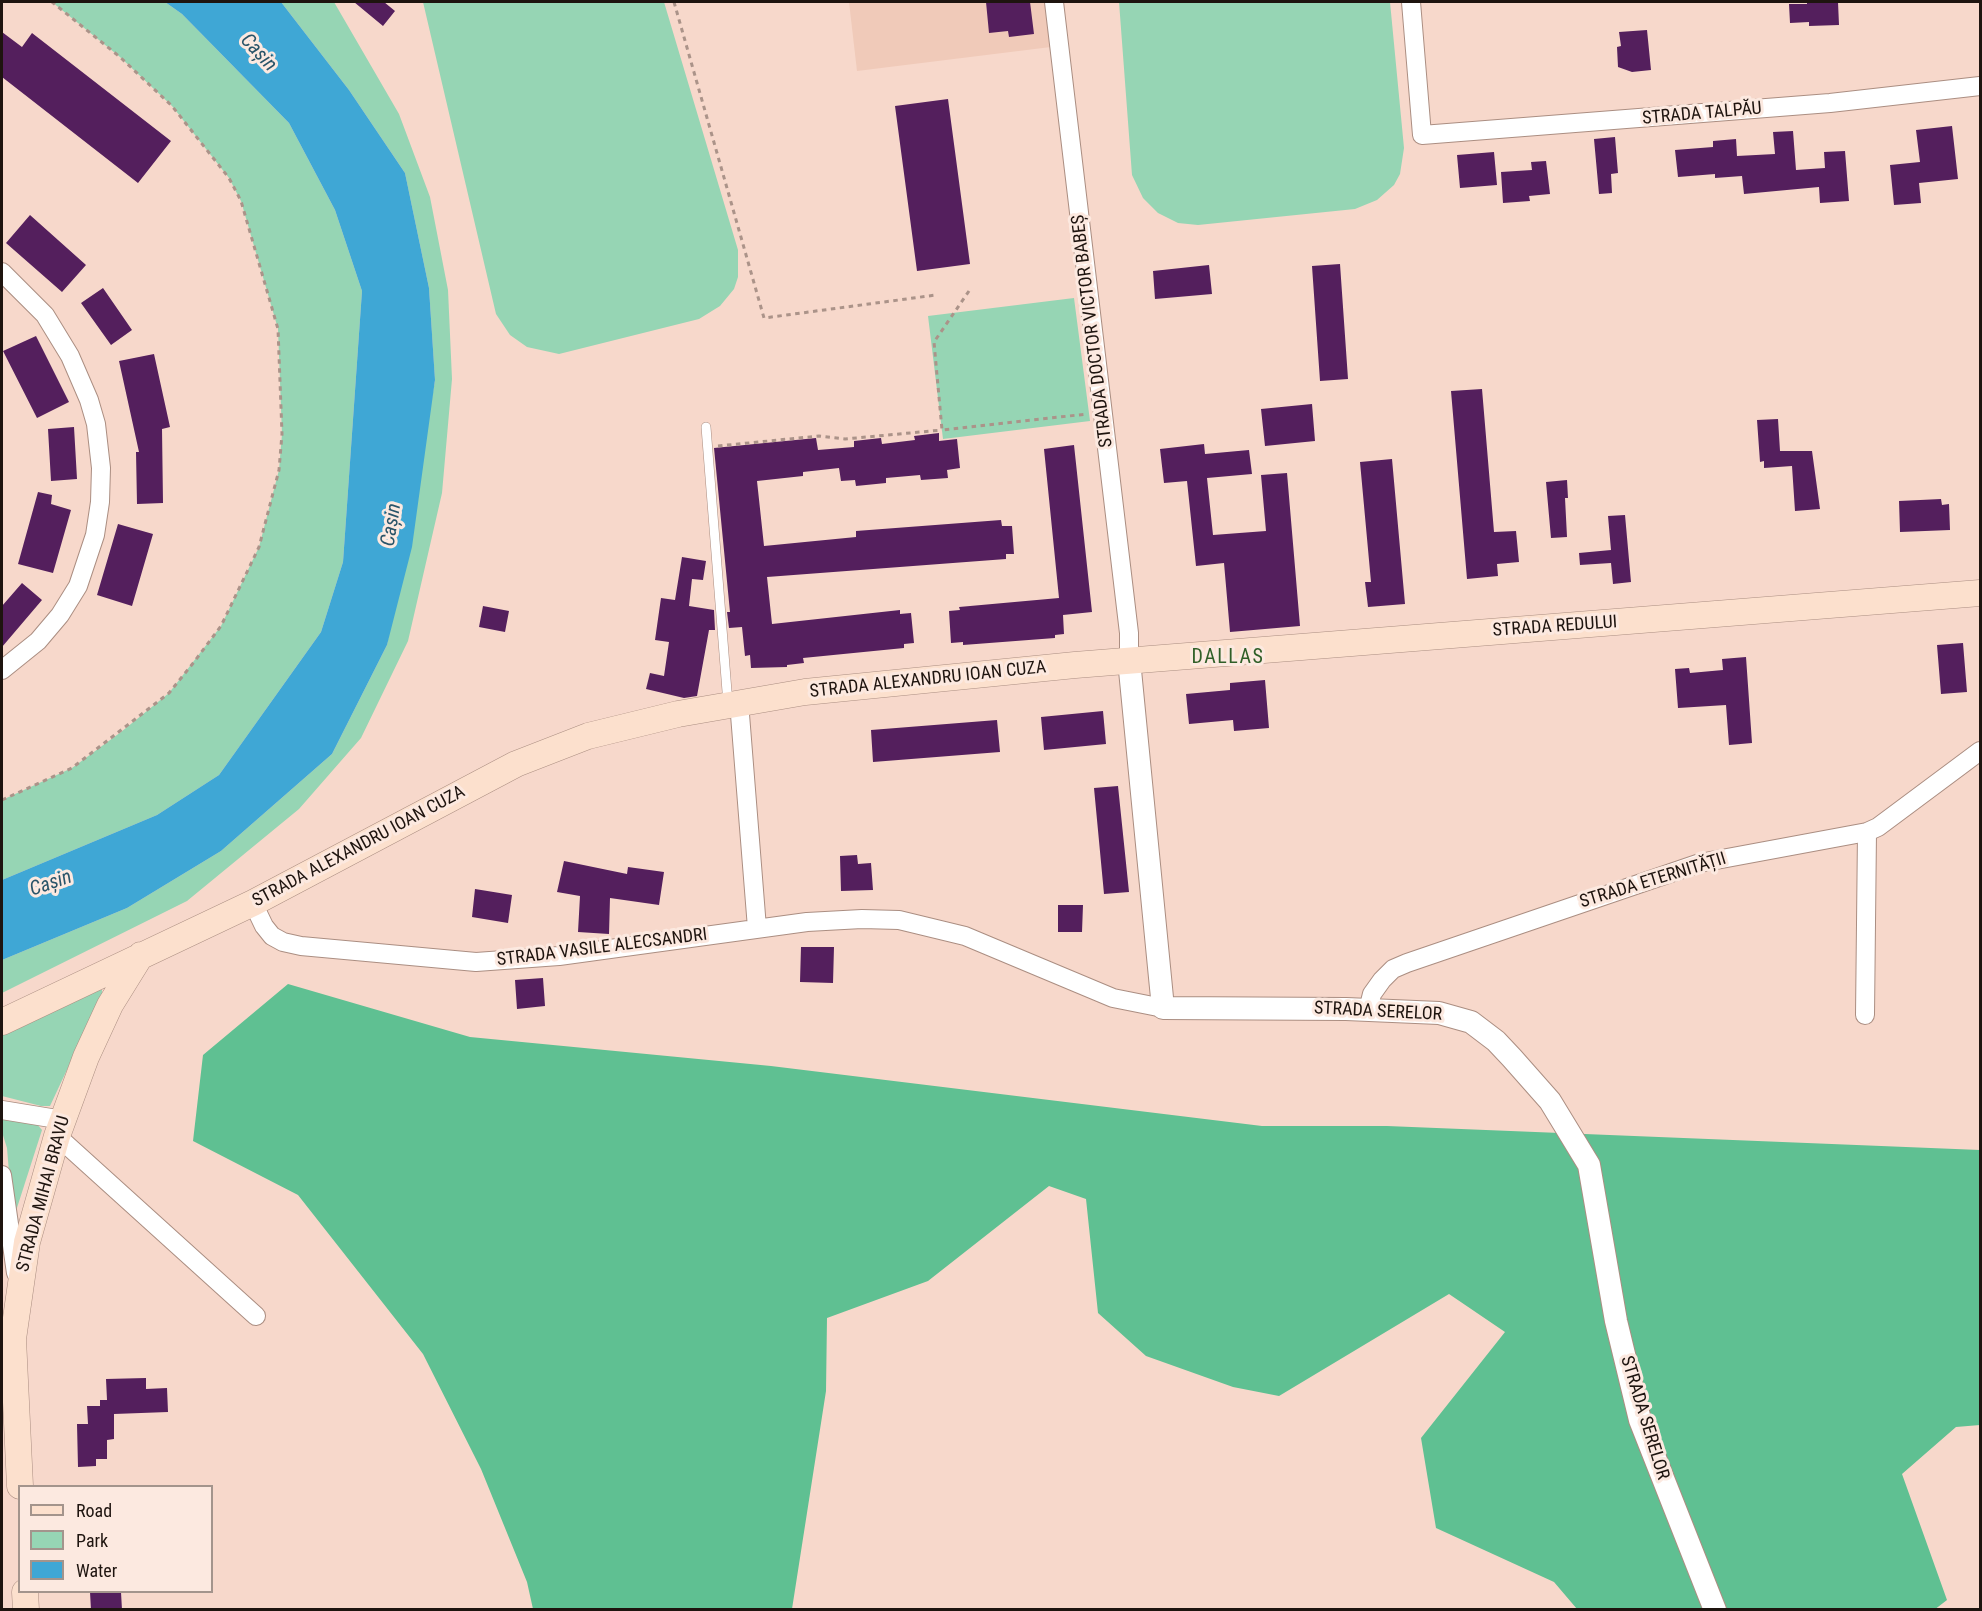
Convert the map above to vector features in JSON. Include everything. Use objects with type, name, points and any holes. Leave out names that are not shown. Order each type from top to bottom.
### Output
[{"type":"main road","name":"STRADA REDULUI","points":[[1129,660],[1980,593]]},
{"type":"main road","name":"STRADA ALEXANDRU IOAN CUZA","points":[[2,1022],[253,903],[527,760],[588,736],[733,703],[825,689],[1129,660]]},
{"type":"main road","name":"STRADA MIHAI BRAVU","points":[[20,1485],[10,1447],[13,1355],[18,1292],[35,1212],[60,1128],[86,1057],[110,1005],[141,955]]},
{"type":"main road","points":[[25,1593],[26,1610]]},
{"type":"street","name":"STRADA DOCTOR VICTOR BABEȘ","points":[[1054,2],[1129,633],[1129,660]]},
{"type":"street","name":"STRADA TALPĂU","points":[[1411,2],[1422,135],[1830,103],[1980,86]]},
{"type":"street","points":[[2,272],[45,315],[70,356],[89,400],[96,424],[100,502],[95,536],[78,586],[60,615],[38,641],[2,670]]},
{"type":"street","points":[[1129,660],[1164,1008]]},
{"type":"street","points":[[733,703],[756,928]]},
{"type":"street","name":"STRADA ETERNITĂȚII","points":[[1368,1010],[1372,994],[1382,980],[1393,969],[1407,963],[1700,863],[1867,832],[1878,827],[1980,751]]},
{"type":"street","points":[[1865,1015],[1867,832]]},
{"type":"street","name":"STRADA VASILE ALECSANDRI","points":[[253,903],[264,926],[272,936],[283,942],[301,946],[476,962],[559,956],[756,928],[840,919],[882,919],[921,924],[965,936],[1113,998],[1164,1008]]},
{"type":"street","name":"STRADA SERELOR","points":[[1164,1008],[1439,1013],[1456,1016],[1483,1030],[1512,1058],[1550,1101],[1582,1150],[1593,1180],[1616,1321],[1640,1420],[1715,1610]]},
{"type":"street","points":[[2,1110],[60,1128],[256,1316]]},
{"type":"street","points":[[2,1175],[18,1292]]},
{"type":"lane","points":[[706,427],[733,703]]},
{"type":"path","points":[[2,800],[72,768],[169,693],[194,662],[221,626],[260,547],[279,470],[282,434],[278,329],[241,201],[229,178],[172,106],[120,57],[52,2]]},
{"type":"path","points":[[674,2],[764,318],[936,295]]},
{"type":"path","points":[[942,430],[934,342],[969,291]]},
{"type":"path","points":[[708,447],[819,435],[844,439],[1089,414]]},
{"type":"shaded area","points":[[849,2],[1054,2],[1059,46],[857,71]]},
{"type":"green space","points":[[52,2],[165,2],[182,14],[289,123],[335,210],[362,291],[343,562],[321,632],[219,775],[157,815],[2,880],[2,800],[72,768],[121,732],[169,693],[221,626],[259,547],[279,470],[282,434],[278,329],[241,201],[229,178],[172,106],[120,57]]},
{"type":"green space","points":[[281,2],[334,2],[399,114],[430,197],[448,290],[452,379],[442,493],[408,641],[361,738],[299,809],[187,901],[2,993],[2,960],[127,908],[221,851],[332,754],[387,645],[435,381],[429,288],[405,173],[349,90]]},
{"type":"green space","points":[[423,2],[664,2],[738,250],[738,277],[734,289],[720,306],[699,319],[559,354],[527,347],[510,335],[496,314]]},
{"type":"green space","points":[[1119,2],[1390,2],[1404,148],[1400,174],[1394,185],[1377,200],[1355,209],[1198,225],[1178,223],[1158,213],[1143,198],[1132,175]]},
{"type":"green space","points":[[1074,298],[1090,421],[943,439],[928,316]]},
{"type":"green space","points":[[288,984],[470,1037],[771,1066],[1262,1126],[1387,1126],[1980,1150],[1980,1425],[1956,1427],[1902,1474],[1947,1600],[1934,1610],[1577,1609],[1554,1582],[1436,1528],[1421,1438],[1505,1332],[1449,1294],[1279,1396],[1233,1387],[1146,1356],[1098,1313],[1086,1199],[1049,1186],[928,1281],[827,1318],[826,1391],[792,1609],[533,1609],[527,1582],[481,1469],[423,1354],[298,1195],[193,1141],[203,1055]]},
{"type":"green space","points":[[98,989],[102,990],[102,995],[50,1106],[41,1106],[2,1096],[2,1034]]},
{"type":"green space","points":[[2,1118],[37,1124],[42,1130],[15,1214],[12,1209]]},
{"type":"water","name":"Cașin","points":[[165,2],[281,2],[349,90],[405,173],[429,288],[435,380],[412,547],[387,645],[332,754],[221,851],[127,908],[2,960],[2,880],[157,815],[219,775],[321,632],[343,562],[362,291],[335,210],[289,123],[182,14]]},
{"type":"building","points":[[354,2],[384,2],[395,11],[383,26]]},
{"type":"building","points":[[986,2],[1030,2],[1034,34],[1009,37],[1008,31],[989,33]]},
{"type":"building","points":[[1807,2],[1838,2],[1839,25],[1809,26],[1809,22],[1790,23],[1789,4],[1807,4]]},
{"type":"building","points":[[1647,30],[1651,70],[1632,72],[1618,67],[1617,47],[1621,46],[1619,32]]},
{"type":"building","points":[[2,32],[22,47],[32,33],[171,141],[138,183],[2,77]]},
{"type":"building","points":[[948,99],[970,264],[917,271],[895,106]]},
{"type":"building","points":[[1952,126],[1958,179],[1919,183],[1921,203],[1894,205],[1890,165],[1920,162],[1916,130]]},
{"type":"building","points":[[1793,131],[1796,170],[1825,168],[1824,152],[1845,151],[1849,201],[1820,203],[1819,187],[1744,194],[1742,176],[1715,178],[1715,174],[1678,177],[1675,150],[1713,147],[1713,141],[1736,139],[1737,156],[1775,154],[1773,132]]},
{"type":"building","points":[[1615,137],[1618,173],[1611,174],[1612,193],[1599,194],[1594,139]]},
{"type":"building","points":[[1494,152],[1497,185],[1460,188],[1457,155]]},
{"type":"building","points":[[1546,161],[1550,194],[1529,196],[1530,201],[1503,203],[1501,172],[1532,170],[1531,162]]},
{"type":"building","points":[[30,215],[86,265],[62,292],[6,243]]},
{"type":"building","points":[[1340,264],[1348,379],[1320,381],[1312,266]]},
{"type":"building","points":[[1209,265],[1212,294],[1155,299],[1153,271]]},
{"type":"building","points":[[103,288],[132,330],[111,345],[81,303]]},
{"type":"building","points":[[36,336],[69,402],[37,418],[3,351]]},
{"type":"building","points":[[154,354],[170,427],[162,429],[163,503],[137,504],[136,452],[139,452],[119,361]]},
{"type":"building","points":[[1482,389],[1494,532],[1516,531],[1519,562],[1497,564],[1498,576],[1467,579],[1451,391]]},
{"type":"building","points":[[1312,404],[1315,441],[1265,446],[1261,409]]},
{"type":"building","points":[[1778,419],[1780,451],[1812,451],[1820,509],[1795,511],[1792,466],[1764,468],[1764,461],[1760,462],[1757,420]]},
{"type":"building","points":[[74,427],[77,479],[51,481],[48,429]]},
{"type":"building","points":[[939,433],[939,441],[957,439],[960,468],[947,470],[948,478],[921,480],[920,475],[886,478],[886,483],[856,486],[855,480],[841,481],[839,468],[803,472],[803,476],[757,481],[764,546],[856,537],[856,531],[1001,520],[1002,526],[1012,526],[1014,554],[1006,554],[1006,559],[767,577],[772,624],[900,610],[900,614],[911,613],[914,643],[904,644],[904,648],[803,658],[804,663],[787,665],[787,667],[751,668],[750,655],[745,656],[742,627],[729,628],[727,612],[730,612],[714,448],[816,438],[818,450],[854,447],[854,441],[881,438],[882,444],[915,440],[914,436]]},
{"type":"building","points":[[1204,444],[1205,454],[1249,450],[1252,474],[1207,478],[1213,535],[1266,531],[1261,475],[1287,473],[1300,626],[1230,632],[1224,563],[1196,566],[1187,481],[1164,483],[1160,449]]},
{"type":"building","points":[[1074,445],[1092,612],[1063,615],[1064,634],[1055,635],[1055,638],[963,645],[963,642],[951,643],[949,611],[960,610],[959,607],[1059,598],[1044,449]]},
{"type":"building","points":[[1392,459],[1405,604],[1368,607],[1365,582],[1371,582],[1360,462]]},
{"type":"building","points":[[1567,480],[1568,498],[1565,498],[1567,537],[1551,538],[1546,482]]},
{"type":"building","points":[[38,492],[52,495],[51,504],[71,510],[53,573],[18,564]]},
{"type":"building","points":[[1941,499],[1942,505],[1949,504],[1950,530],[1900,532],[1899,501]]},
{"type":"building","points":[[1625,515],[1631,582],[1613,584],[1611,563],[1580,565],[1579,553],[1611,550],[1608,516]]},
{"type":"building","points":[[118,524],[153,534],[132,606],[97,595]]},
{"type":"building","points":[[682,557],[706,561],[703,580],[692,579],[689,606],[714,610],[715,630],[709,630],[697,696],[684,698],[646,689],[650,673],[664,676],[669,642],[655,640],[661,598],[675,600]]},
{"type":"building","points":[[22,583],[42,600],[2,647],[2,606]]},
{"type":"building","points":[[483,606],[509,611],[505,632],[479,627]]},
{"type":"building","points":[[1963,643],[1967,692],[1941,694],[1937,645]]},
{"type":"building","points":[[1746,657],[1752,743],[1729,745],[1726,705],[1678,708],[1675,669],[1689,668],[1690,673],[1723,670],[1722,659]]},
{"type":"building","points":[[1265,680],[1269,728],[1234,731],[1233,720],[1189,724],[1186,694],[1230,690],[1230,683]]},
{"type":"building","points":[[1103,711],[1106,744],[1044,750],[1041,717]]},
{"type":"building","points":[[997,720],[1000,752],[873,762],[871,730]]},
{"type":"building","points":[[1118,786],[1129,892],[1104,894],[1094,788]]},
{"type":"building","points":[[857,855],[858,864],[871,863],[873,890],[841,891],[840,856]]},
{"type":"building","points":[[564,861],[627,874],[628,867],[664,872],[659,905],[610,898],[609,934],[578,932],[580,896],[557,892]]},
{"type":"building","points":[[475,889],[512,895],[508,923],[472,917]]},
{"type":"building","points":[[1058,905],[1083,905],[1082,932],[1058,932]]},
{"type":"building","points":[[801,947],[834,947],[833,983],[800,982]]},
{"type":"building","points":[[543,978],[545,1006],[517,1009],[515,980]]},
{"type":"building","points":[[146,1378],[146,1389],[167,1388],[168,1412],[114,1414],[114,1439],[107,1440],[107,1459],[96,1459],[96,1466],[78,1467],[77,1424],[88,1424],[87,1406],[100,1406],[100,1400],[107,1400],[106,1379]]},
{"type":"building","points":[[90,1593],[121,1593],[122,1610],[91,1610]]},
{"type":"district","name":"DALLAS","points":[[1228,658]]}]
